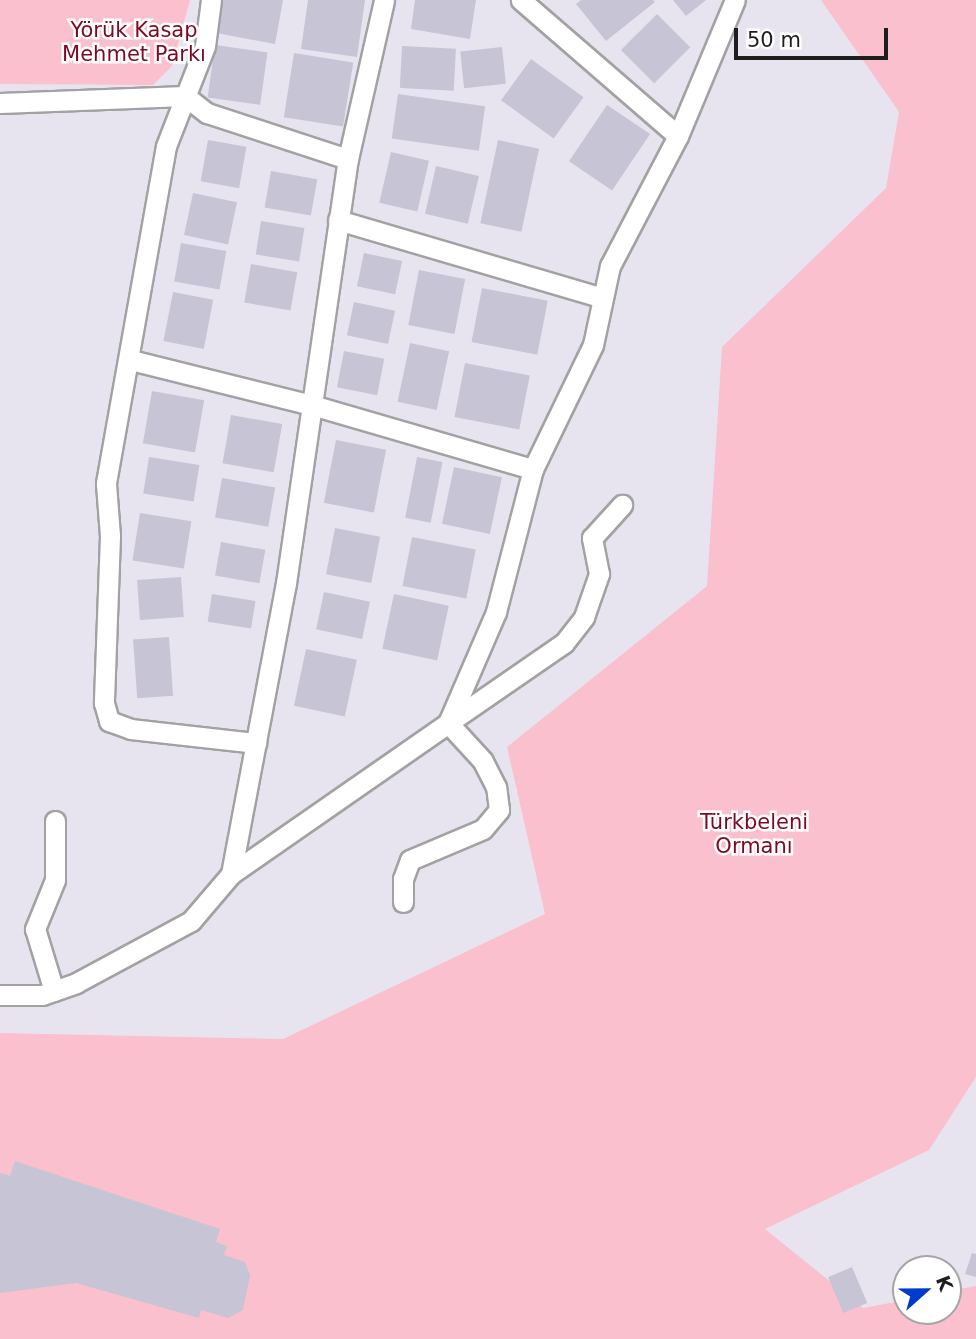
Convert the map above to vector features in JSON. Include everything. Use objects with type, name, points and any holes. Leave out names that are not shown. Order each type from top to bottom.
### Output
[{"type":"street","points":[[211,0],[205,46],[166,146],[131,360],[106,484],[110,536],[104,703],[109,721],[131,729],[256,743]]},
{"type":"street","points":[[231,874],[286,583],[348,159],[384,0]]},
{"type":"street","points":[[521,0],[678,136]]},
{"type":"street","points":[[448,723],[496,612],[533,469],[580,380],[593,345],[600,297],[610,265],[678,136],[735,0]]},
{"type":"street","points":[[0,103],[185,96],[206,113],[348,159]]},
{"type":"street","points":[[338,220],[600,297]]},
{"type":"street","points":[[131,360],[312,405],[533,469]]},
{"type":"street","points":[[0,995],[54,991],[191,921],[231,874],[571,635],[584,617],[599,573],[592,538],[622,505]]},
{"type":"street","points":[[403,902],[403,879],[410,860],[483,829],[499,810],[496,787],[483,761],[448,723]]},
{"type":"street","points":[[54,991],[35,929],[55,880],[55,821]]},
{"type":"green space","name":"Yörük Kasap Mehmet Parkı","points":[[0,0],[190,0],[172,66],[153,85],[0,84]]},
{"type":"green space","name":"Türkbeleni Ormanı","points":[[821,0],[976,0],[976,1077],[929,1150],[765,1229],[863,1308],[892,1303],[892,1325],[962,1325],[962,1288],[976,1286],[976,1339],[0,1339],[0,1033],[283,1039],[545,914],[507,747],[707,586],[722,347],[886,188],[899,112]]},
{"type":"building","points":[[222,0],[283,0],[275,44],[216,33]]},
{"type":"building","points":[[308,0],[365,0],[357,57],[301,49]]},
{"type":"building","points":[[415,0],[476,0],[470,39],[411,29]]},
{"type":"building","points":[[581,0],[655,2],[606,41],[576,4]]},
{"type":"building","points":[[673,0],[706,0],[686,16]]},
{"type":"building","points":[[657,14],[690,47],[654,83],[621,50]]},
{"type":"building","points":[[215,45],[267,52],[260,105],[208,97]]},
{"type":"building","points":[[402,46],[456,49],[454,91],[400,88]]},
{"type":"building","points":[[502,47],[506,84],[464,88],[460,51]]},
{"type":"building","points":[[294,53],[353,62],[343,127],[284,117]]},
{"type":"building","points":[[531,59],[584,97],[554,138],[501,100]]},
{"type":"building","points":[[398,94],[485,106],[479,151],[392,139]]},
{"type":"building","points":[[607,105],[650,134],[612,190],[569,161]]},
{"type":"building","points":[[208,140],[246,147],[239,188],[201,181]]},
{"type":"building","points":[[498,140],[539,149],[521,232],[480,223]]},
{"type":"building","points":[[391,152],[429,161],[417,211],[379,203]]},
{"type":"building","points":[[436,166],[479,176],[468,224],[425,214]]},
{"type":"building","points":[[271,171],[317,179],[311,216],[265,207]]},
{"type":"building","points":[[193,193],[237,202],[228,244],[184,235]]},
{"type":"building","points":[[261,221],[304,228],[299,261],[256,255]]},
{"type":"building","points":[[181,243],[226,251],[220,289],[174,281]]},
{"type":"building","points":[[364,253],[402,261],[395,294],[357,286]]},
{"type":"building","points":[[251,264],[297,272],[291,311],[244,302]]},
{"type":"building","points":[[419,270],[465,279],[454,334],[408,325]]},
{"type":"building","points":[[482,288],[548,301],[537,355],[472,342]]},
{"type":"building","points":[[173,292],[213,300],[204,349],[163,341]]},
{"type":"building","points":[[354,302],[395,311],[388,344],[347,335]]},
{"type":"building","points":[[410,343],[449,351],[437,410],[398,402]]},
{"type":"building","points":[[344,351],[384,359],[377,395],[337,387]]},
{"type":"building","points":[[465,363],[530,376],[519,430],[455,417]]},
{"type":"building","points":[[152,391],[204,400],[195,452],[143,443]]},
{"type":"building","points":[[231,415],[282,424],[274,472],[222,463]]},
{"type":"building","points":[[336,440],[386,450],[374,513],[324,503]]},
{"type":"building","points":[[149,457],[199,465],[194,502],[143,494]]},
{"type":"building","points":[[417,457],[443,462],[431,523],[405,518]]},
{"type":"building","points":[[454,467],[502,477],[490,534],[442,524]]},
{"type":"building","points":[[222,478],[275,487],[268,527],[215,517]]},
{"type":"building","points":[[140,513],[191,521],[184,569],[132,560]]},
{"type":"building","points":[[335,528],[380,537],[371,583],[326,574]]},
{"type":"building","points":[[412,537],[476,549],[466,598],[402,586]]},
{"type":"building","points":[[221,542],[265,550],[259,583],[215,575]]},
{"type":"building","points":[[181,577],[184,617],[140,620],[137,580]]},
{"type":"building","points":[[324,592],[370,602],[362,639],[316,629]]},
{"type":"building","points":[[212,594],[255,601],[251,629],[208,622]]},
{"type":"building","points":[[394,594],[449,606],[437,660],[382,649]]},
{"type":"building","points":[[169,637],[173,696],[137,698],[133,640]]},
{"type":"building","points":[[306,649],[357,660],[345,717],[294,706]]},
{"type":"building","points":[[15,1161],[220,1229],[216,1242],[227,1246],[224,1255],[245,1262],[250,1275],[243,1310],[228,1318],[201,1310],[199,1318],[76,1283],[0,1293],[0,1173],[10,1176]]},
{"type":"building","points":[[972,1253],[976,1254],[976,1277],[965,1274]]},
{"type":"building","points":[[852,1267],[867,1303],[843,1313],[828,1277]]}]
